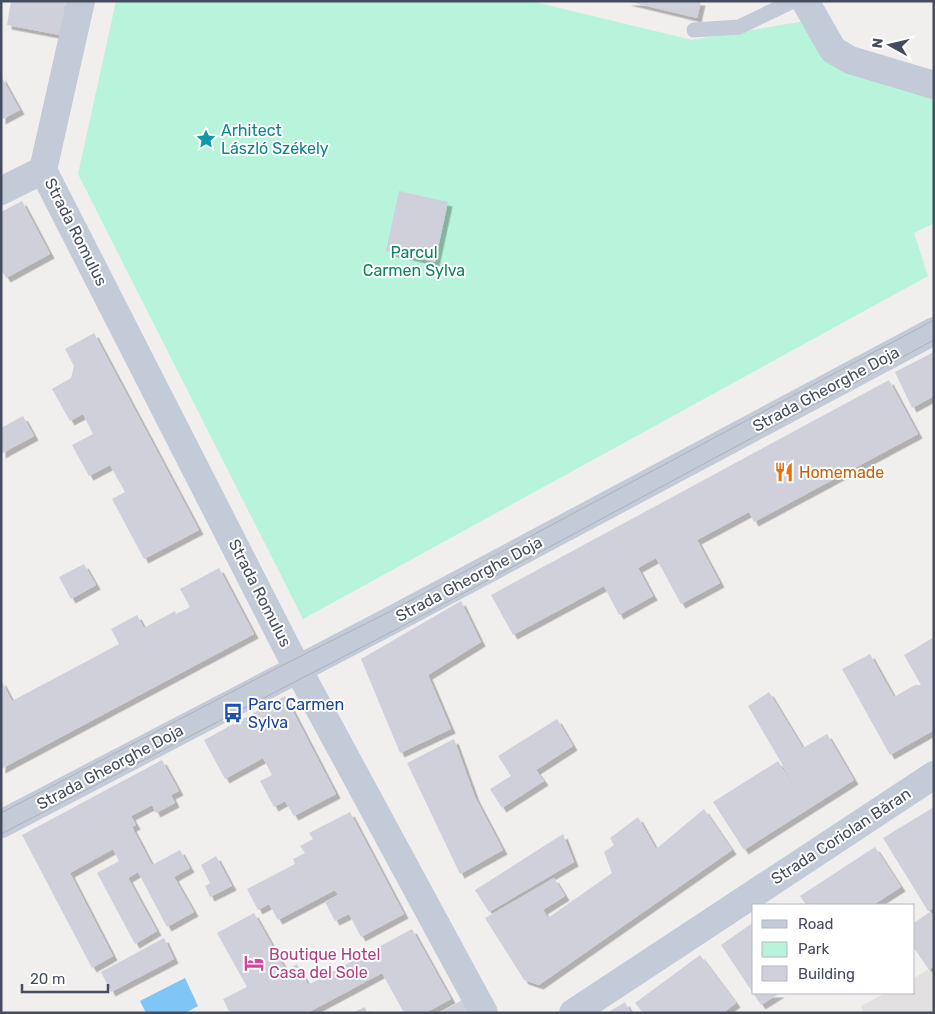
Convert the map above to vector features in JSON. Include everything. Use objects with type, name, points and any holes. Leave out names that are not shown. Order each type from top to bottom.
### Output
[{"type":"street","points":[[1,191],[43,170],[80,1]]},
{"type":"street","points":[[805,1],[833,50],[850,60],[934,85]]},
{"type":"street","name":"Strada Romulus","points":[[43,170],[298,669],[484,1013]]},
{"type":"street","name":"Strada Gheorghe Doja","points":[[1,824],[392,620],[934,331]]},
{"type":"street","name":"Strada Coriolan Băran","points":[[572,1013],[934,775]]},
{"type":"lane","points":[[694,30],[739,27],[793,1]]},
{"type":"shaded area","points":[[934,966],[934,1013],[864,1013],[861,1006],[883,994],[915,994],[915,977]]},
{"type":"green space","name":"Parcul Carmen Sylva","points":[[116,1],[531,1],[692,40],[805,21],[934,89],[934,223],[914,233],[928,276],[303,619],[78,174]]},
{"type":"water","points":[[185,978],[198,1006],[185,1013],[146,1013],[140,1001]]},
{"type":"building","points":[[11,1],[66,1],[60,35],[7,25]]},
{"type":"building","points":[[626,1],[701,1],[697,18]]},
{"type":"building","points":[[1,76],[20,110],[1,120]]},
{"type":"building","points":[[399,191],[448,202],[435,262],[386,251]]},
{"type":"building","points":[[22,201],[50,254],[6,278],[1,269],[1,212]]},
{"type":"building","points":[[94,333],[199,530],[144,559],[112,499],[125,492],[110,465],[89,476],[72,445],[93,434],[83,414],[70,421],[52,389],[71,378],[74,366],[65,349]]},
{"type":"building","points":[[934,352],[934,396],[912,408],[895,372]]},
{"type":"building","points":[[889,380],[918,434],[754,522],[749,512],[697,540],[720,583],[681,604],[656,558],[638,568],[653,596],[619,615],[604,586],[513,635],[491,595]]},
{"type":"building","points":[[23,416],[34,436],[1,454],[1,428]]},
{"type":"building","points":[[84,564],[96,585],[71,599],[59,577]]},
{"type":"building","points":[[219,568],[254,634],[1,769],[1,680],[12,701],[119,644],[111,629],[137,615],[144,628],[175,611],[176,614],[190,607],[180,589]]},
{"type":"building","points":[[461,601],[481,642],[428,675],[451,729],[400,753],[361,659]]},
{"type":"building","points":[[934,637],[934,730],[890,755],[842,669],[870,654],[894,697],[915,685],[921,685],[904,655]]},
{"type":"building","points":[[769,692],[803,748],[827,734],[854,780],[744,850],[713,802],[778,761],[802,798],[748,706]]},
{"type":"building","points":[[285,696],[336,794],[294,816],[285,801],[274,807],[260,781],[272,775],[263,758],[225,779],[204,740]]},
{"type":"building","points":[[557,719],[573,746],[536,770],[544,781],[502,808],[490,789],[511,776],[498,756]]},
{"type":"building","points":[[454,739],[475,797],[503,850],[460,874],[407,763]]},
{"type":"building","points":[[162,760],[179,791],[171,795],[175,803],[156,813],[152,805],[131,816],[136,825],[132,827],[152,865],[180,850],[190,868],[174,877],[194,912],[167,927],[138,872],[128,878],[157,931],[135,944],[97,873],[119,861],[113,849],[70,873],[113,956],[92,968],[22,835]]},
{"type":"building","points":[[934,807],[934,908],[928,911],[883,838]]},
{"type":"building","points":[[704,809],[732,850],[539,985],[524,980],[485,918],[554,878],[565,896],[543,910],[548,918],[612,873],[604,852],[614,845],[610,838],[638,817],[656,849]]},
{"type":"building","points":[[350,812],[404,914],[361,937],[349,914],[335,921],[325,902],[338,895],[335,890],[278,920],[269,904],[258,910],[247,889],[295,864],[293,859],[305,853],[300,846],[313,839],[309,833]]},
{"type":"building","points":[[563,834],[574,862],[489,912],[475,890]]},
{"type":"building","points":[[875,847],[901,887],[875,904],[805,904],[800,896]]},
{"type":"building","points":[[216,856],[232,886],[210,897],[205,886],[210,883],[201,865]]},
{"type":"building","points":[[930,912],[934,917],[934,966],[929,970],[915,949],[915,922]]},
{"type":"building","points":[[254,913],[286,970],[297,964],[308,985],[412,929],[451,999],[425,1013],[404,1013],[382,973],[307,1013],[230,1013],[223,999],[247,987],[217,933]]},
{"type":"building","points":[[752,923],[752,992],[721,945]]},
{"type":"building","points":[[164,938],[174,959],[111,992],[101,972]]},
{"type":"building","points":[[700,955],[736,1003],[723,1013],[643,1013],[635,1003]]},
{"type":"building","points":[[754,994],[778,994],[761,1005]]},
{"type":"building","points":[[462,1000],[469,1013],[440,1013]]},
{"type":"building","points":[[625,1002],[631,1013],[607,1013]]},
{"type":"building","points":[[365,1007],[367,1013],[352,1013]]},
{"type":"tram line","points":[[1,813],[283,665],[391,611],[934,320]]},
{"type":"tram line","points":[[1,834],[397,629],[934,340]]},
{"type":"place","name":"Arhitect László Székely","points":[[206,139]]},
{"type":"place","name":"Homemade","points":[[784,472]]},
{"type":"place","name":"Parc Carmen Sylva","points":[[233,713]]},
{"type":"place","name":"Boutique Hotel Casa del Sole","points":[[254,963]]}]
